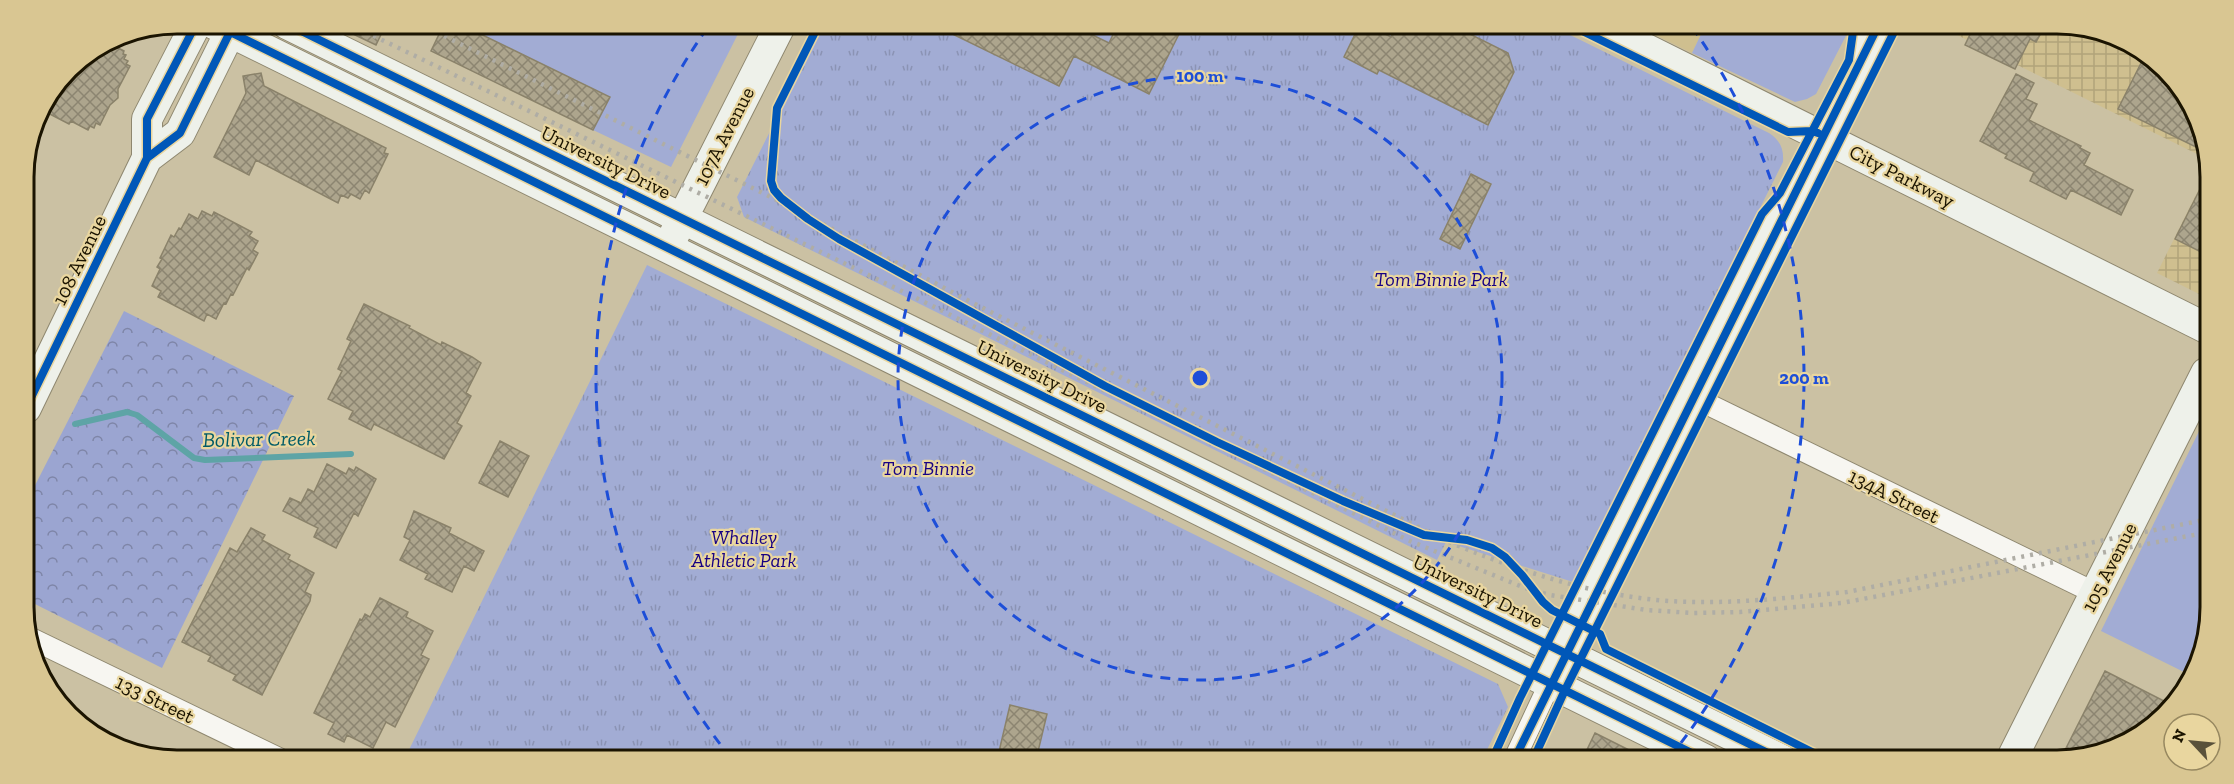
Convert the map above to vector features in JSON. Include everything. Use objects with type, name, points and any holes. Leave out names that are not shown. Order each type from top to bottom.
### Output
[{"type":"main road","name":"City Parkway","points":[[1617,34],[2200,325]]},
{"type":"main road","points":[[1550,683],[1874,34]]},
{"type":"main road","name":"108 Avenue","points":[[147,158],[147,119],[190,35]]},
{"type":"main road","name":"108 Avenue","points":[[35,384],[147,158],[180,133],[223,35]]},
{"type":"main road","points":[[242,35],[668,248],[1684,749]]},
{"type":"main road","name":"University Drive","points":[[309,35],[1760,749]]},
{"type":"main road","name":"107A Avenue","points":[[668,248],[776,35]]},
{"type":"main road","name":"105 Avenue","points":[[2017,749],[2200,385]]},
{"type":"street","name":"134A Street","points":[[1693,398],[2095,593]]},
{"type":"street","name":"133 Street","points":[[40,643],[261,750]]},
{"type":"street","points":[[1519,749],[1550,683]]},
{"type":"shaded area","points":[[1654,34],[1701,34],[1692,53]]},
{"type":"shaded area","points":[[1955,34],[2056,34],[2084,37],[2120,49],[2151,70],[2164,83],[2189,123],[2197,154]]},
{"type":"shaded area","points":[[2200,187],[2200,294],[2157,273]]},
{"type":"green space","name":"Tom Binnie Park","points":[[1569,34],[1769,133],[1776,139],[1783,153],[1783,162],[1573,582],[1446,542],[1437,560],[744,217],[737,197],[819,35]]},
{"type":"green space","points":[[1701,34],[1847,34],[1816,94],[1795,102],[1692,53]]},
{"type":"green space","points":[[482,35],[738,35],[671,167],[593,130],[609,97]]},
{"type":"green space","name":"Whalley Athletic Park","points":[[647,265],[1498,684],[1508,707],[1487,749],[409,750]]},
{"type":"green space","points":[[124,311],[294,396],[162,668],[34,604],[34,487]]},
{"type":"green space","points":[[2200,429],[2200,606],[2197,634],[2185,670],[2184,672],[2101,631]]},
{"type":"building","points":[[1113,34],[1179,34],[1149,94],[1074,56],[1059,86],[954,35],[1092,35],[1109,43]]},
{"type":"building","points":[[1355,34],[1386,34],[1391,37],[1392,34],[1471,34],[1508,53],[1514,72],[1488,125],[1379,70],[1377,74],[1344,57]]},
{"type":"building","points":[[1970,34],[2040,34],[2036,42],[2030,39],[2015,69],[1965,45]]},
{"type":"building","points":[[355,35],[381,35],[376,45]]},
{"type":"building","points":[[439,35],[482,35],[610,97],[593,130],[431,51]]},
{"type":"building","points":[[117,48],[124,51],[123,54],[126,55],[124,59],[128,61],[126,64],[130,66],[118,89],[118,98],[110,105],[100,125],[96,123],[94,128],[90,126],[88,130],[71,121],[69,124],[49,114],[64,90],[90,64]]},
{"type":"building","points":[[2141,63],[2164,83],[2175,98],[2189,123],[2196,147],[2118,109]]},
{"type":"building","points":[[261,73],[264,86],[386,148],[384,153],[388,154],[369,193],[365,190],[360,199],[351,194],[348,198],[341,195],[338,203],[256,160],[249,175],[214,157],[246,93],[243,76]]},
{"type":"building","points":[[2016,74],[2034,83],[2026,99],[2037,104],[2029,120],[2081,146],[2080,148],[2090,153],[2084,165],[2133,190],[2121,215],[2071,190],[2066,199],[2030,181],[2034,172],[2005,158],[2007,155],[1980,141]]},
{"type":"building","points":[[1471,174],[1491,184],[1460,249],[1440,239]]},
{"type":"building","points":[[2200,189],[2200,252],[2175,239]]},
{"type":"building","points":[[202,211],[212,216],[214,212],[252,232],[249,236],[258,241],[253,250],[258,253],[233,295],[231,294],[226,304],[224,303],[216,319],[207,314],[204,321],[158,297],[161,291],[152,286],[160,269],[157,267],[162,259],[160,258],[171,235],[174,237],[179,228],[181,229],[189,214],[198,219]]},
{"type":"building","points":[[364,304],[410,326],[409,328],[441,345],[442,342],[481,363],[466,393],[471,396],[457,423],[462,426],[444,459],[374,424],[371,430],[349,419],[353,411],[328,399],[342,371],[338,369],[351,341],[347,339]]},
{"type":"building","points":[[500,441],[529,456],[508,497],[479,483]]},
{"type":"building","points":[[327,464],[346,474],[349,468],[354,471],[356,467],[376,479],[358,516],[354,513],[336,548],[314,537],[318,528],[283,511],[290,498],[301,503],[308,489],[314,492]]},
{"type":"building","points":[[414,511],[451,528],[449,533],[484,551],[474,571],[464,566],[452,592],[425,579],[428,574],[400,560],[410,540],[404,537]]},
{"type":"building","points":[[251,528],[265,535],[262,540],[290,555],[288,559],[314,573],[305,592],[311,595],[310,601],[262,695],[233,680],[236,675],[208,661],[211,656],[182,642],[230,548],[237,552]]},
{"type":"building","points":[[380,598],[408,612],[406,617],[433,631],[421,655],[429,659],[395,727],[386,722],[373,748],[347,735],[344,742],[328,734],[334,723],[314,713],[360,619],[362,620],[365,614],[370,617]]},
{"type":"building","points":[[2105,671],[2164,701],[2144,720],[2111,739],[2084,747],[2066,749]]},
{"type":"building","points":[[1010,705],[1047,714],[1039,750],[999,750]]},
{"type":"building","points":[[1595,733],[1627,749],[1587,749]]},
{"type":"waterway","name":"Bolivar Creek","points":[[75,424],[127,412],[137,415],[194,458],[205,460],[351,454]]},
{"type":"railway","points":[[372,35],[914,297],[1410,541],[1525,588],[1550,595],[1646,610],[1693,613],[1740,612],[1842,603],[2200,534]]},
{"type":"railway","points":[[442,35],[785,204],[969,301],[1442,539],[1502,563],[1564,582],[1628,596],[1693,602],[1731,602],[1809,596],[1847,592],[2200,521]]},
{"type":"cycle path","points":[[1589,34],[1788,132],[1818,133]]},
{"type":"cycle path","points":[[1497,749],[1520,698],[1762,214],[1780,193],[1849,60],[1853,34]]},
{"type":"cycle path","points":[[1519,749],[1874,34]]},
{"type":"cycle path","points":[[1538,749],[1565,690],[1893,34]]},
{"type":"cycle path","points":[[34,390],[147,158],[147,119],[190,35]]},
{"type":"cycle path","points":[[147,158],[180,133],[229,35]]},
{"type":"cycle path","points":[[236,35],[1684,749]]},
{"type":"cycle path","points":[[309,35],[1760,749]]},
{"type":"cycle path","points":[[814,35],[777,108],[771,181],[774,190],[781,198],[808,219],[839,239],[1105,386],[1217,442],[1343,501],[1424,535],[1467,540],[1492,548],[1505,557],[1552,610],[1600,634],[1606,649],[1806,749]]},
{"type":"park label","name":"Tom Binnie","points":[[928,468]]}]
